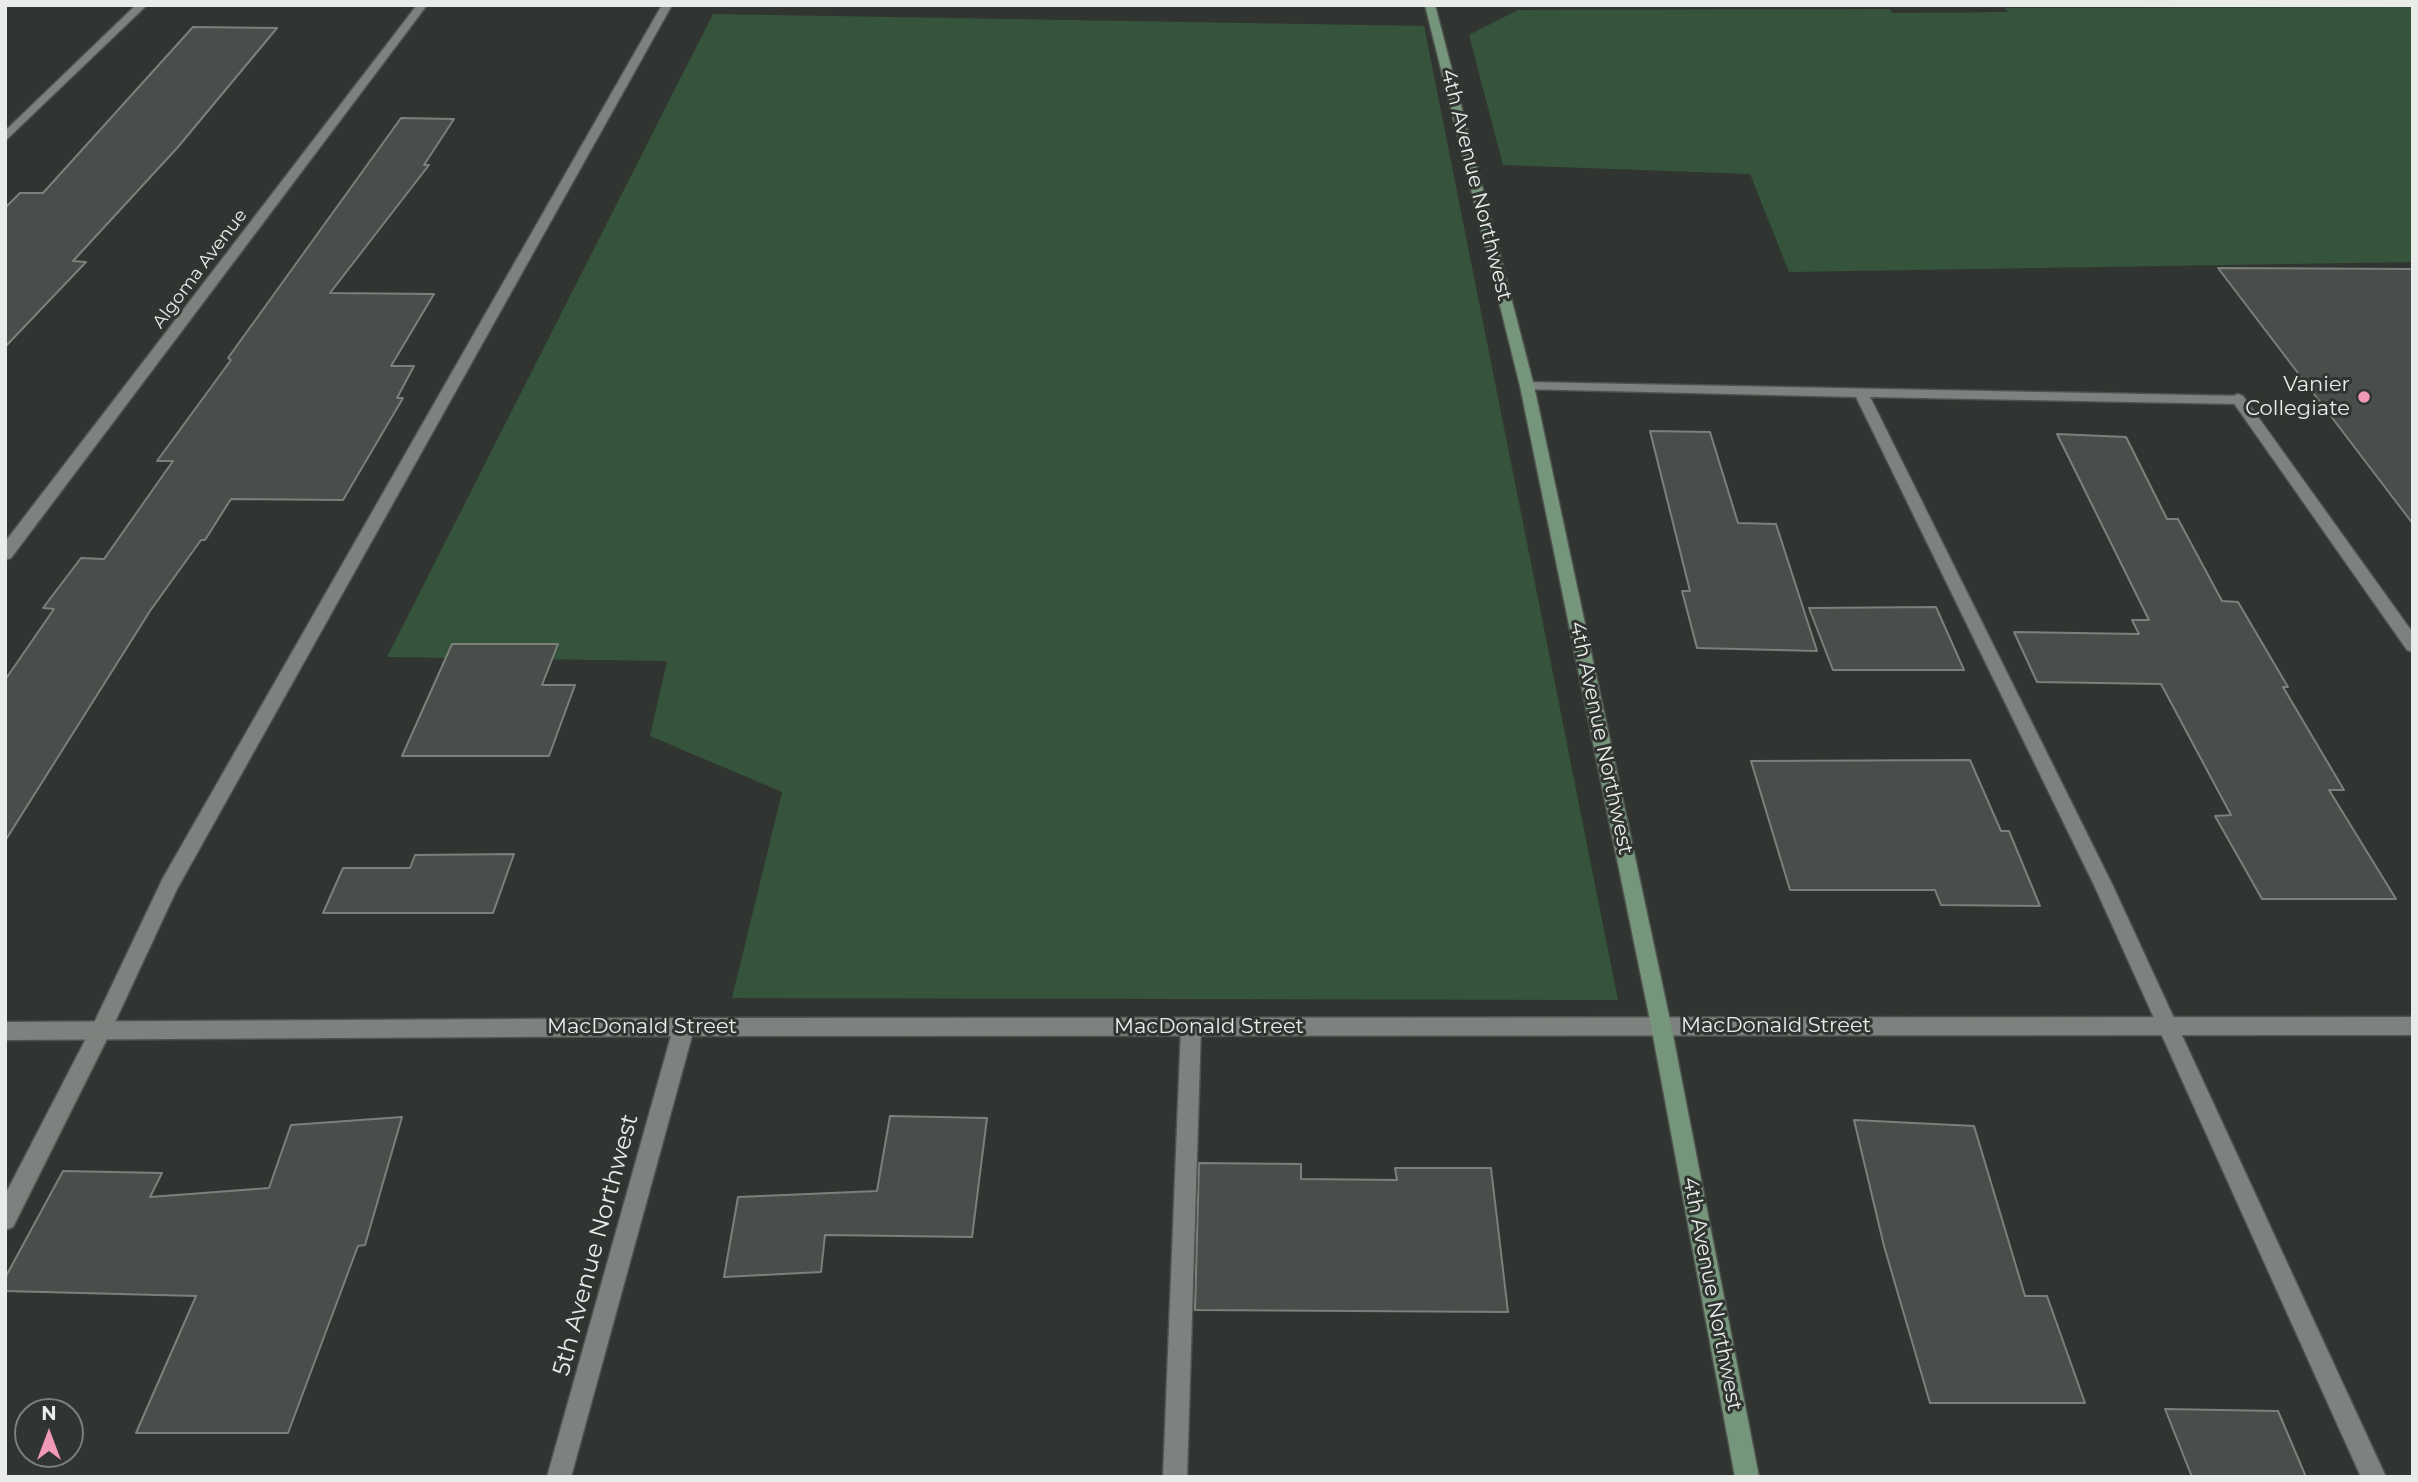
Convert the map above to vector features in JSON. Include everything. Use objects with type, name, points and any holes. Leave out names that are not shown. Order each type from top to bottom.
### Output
[{"type":"street","points":[[5,138],[142,5]]},
{"type":"street","name":"Algoma Avenue","points":[[5,554],[422,5]]},
{"type":"street","points":[[5,1219],[100,1032],[170,884],[667,5]]},
{"type":"street","name":"4th Avenue Northwest","points":[[1430,5],[1527,386],[1661,1026],[1747,1477]]},
{"type":"street","points":[[1527,386],[2238,399],[2413,646]]},
{"type":"street","points":[[1861,392],[2103,884],[2374,1477]]},
{"type":"street","name":"MacDonald Street","points":[[5,1031],[684,1027],[2413,1026]]},
{"type":"street","name":"5th Avenue Northwest","points":[[559,1477],[684,1027]]},
{"type":"street","points":[[1175,1477],[1191,1027]]},
{"type":"green space","points":[[2413,7],[2413,262],[1789,272],[1750,174],[1503,165],[1469,35],[1518,10],[1889,9],[1892,13],[2008,12],[2005,8]]},
{"type":"green space","points":[[713,14],[1424,26],[1618,1000],[732,998],[782,792],[650,736],[667,661],[387,657]]},
{"type":"building","points":[[193,27],[277,28],[178,147],[73,261],[86,262],[5,347],[5,208],[20,193],[43,193]]},
{"type":"building","points":[[401,118],[454,119],[424,165],[429,165],[330,293],[434,294],[391,366],[414,366],[397,398],[403,398],[343,500],[231,499],[205,540],[201,540],[150,611],[5,841],[5,680],[54,609],[43,608],[81,558],[104,559],[173,461],[157,461]]},
{"type":"building","name":"Vanier Collegiate","points":[[2218,268],[2413,269],[2413,524]]},
{"type":"building","points":[[1650,431],[1710,432],[1738,523],[1776,524],[1817,651],[1697,648],[1682,591],[1690,591]]},
{"type":"building","points":[[2057,434],[2126,437],[2167,519],[2178,519],[2222,601],[2238,602],[2288,687],[2283,687],[2344,790],[2329,790],[2396,899],[2262,899],[2215,816],[2231,815],[2161,684],[2037,682],[2014,632],[2139,634],[2132,620],[2149,620]]},
{"type":"building","points":[[1936,607],[1964,670],[1833,670],[1809,608]]},
{"type":"building","points":[[452,644],[558,644],[542,685],[575,685],[549,756],[402,756]]},
{"type":"building","points":[[1970,760],[2001,831],[2009,831],[2040,906],[1941,905],[1935,890],[1790,890],[1751,761]]},
{"type":"building","points":[[514,854],[493,913],[323,913],[343,868],[410,868],[415,855]]},
{"type":"building","points":[[890,1116],[987,1118],[972,1237],[825,1235],[821,1272],[724,1277],[738,1197],[877,1191]]},
{"type":"building","points":[[402,1117],[365,1245],[358,1246],[288,1433],[136,1433],[196,1296],[5,1291],[5,1278],[63,1171],[162,1173],[150,1197],[269,1188],[291,1125]]},
{"type":"building","points":[[1854,1120],[1974,1126],[2025,1296],[2047,1296],[2085,1403],[1930,1403],[1884,1246]]},
{"type":"building","points":[[1199,1163],[1301,1164],[1301,1179],[1397,1180],[1395,1168],[1491,1168],[1508,1312],[1195,1310]]},
{"type":"building","points":[[2165,1409],[2278,1411],[2306,1477],[2192,1477]]},
{"type":"place","name":"Vanier Collegiate","points":[[2364,397]]}]
